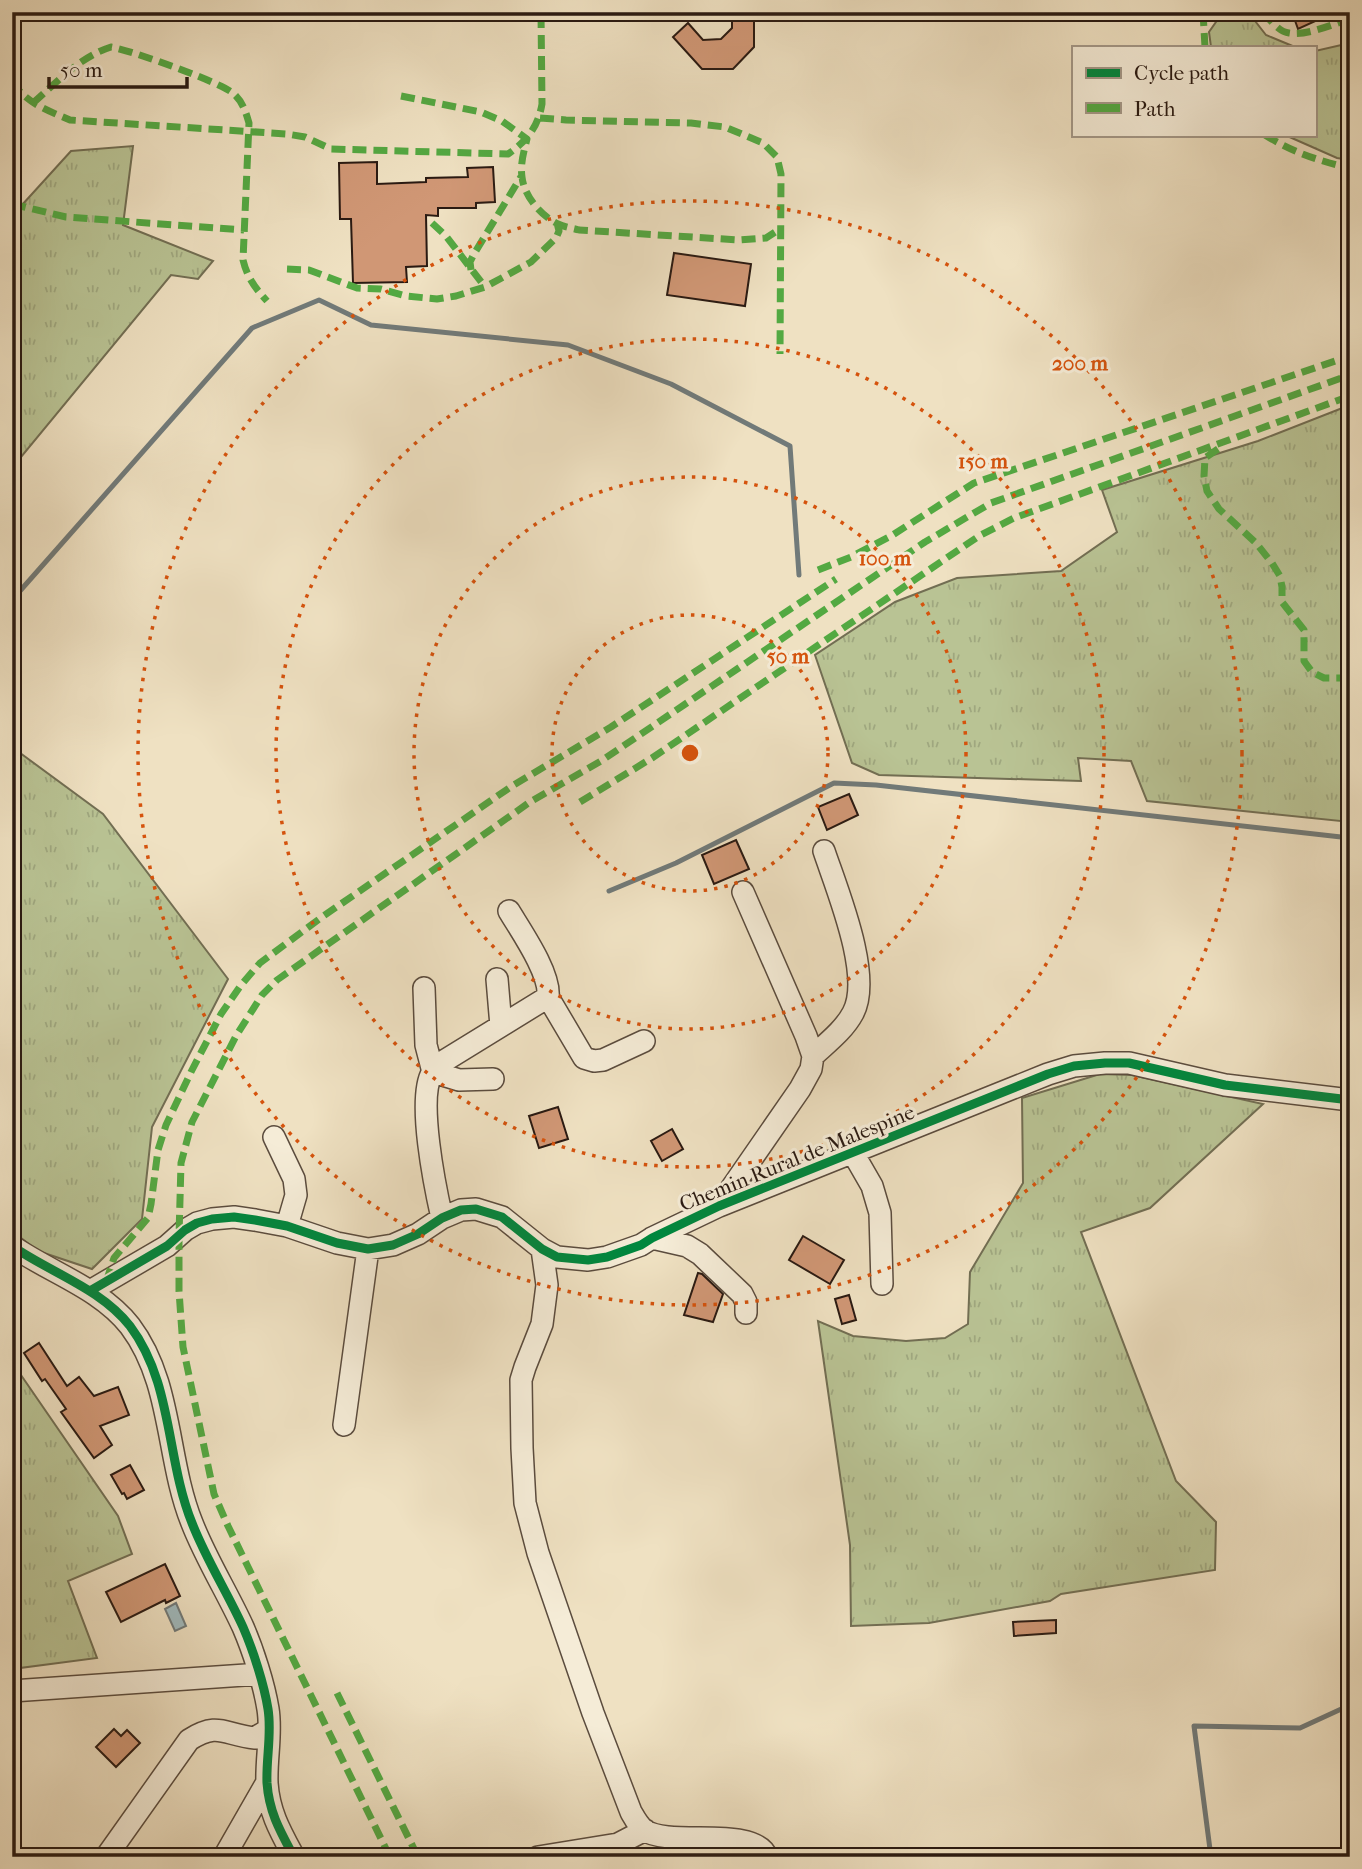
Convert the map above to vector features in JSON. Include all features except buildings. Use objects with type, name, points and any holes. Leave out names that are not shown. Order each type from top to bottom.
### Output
[{"type":"street","points":[[813,1056],[845,1024],[854,1010],[860,987],[857,956],[824,851]]},
{"type":"street","points":[[719,1206],[800,1089],[811,1069],[813,1056],[743,891]]},
{"type":"street","points":[[509,911],[545,975],[549,988],[548,997],[584,1058],[594,1062],[603,1060],[644,1041]]},
{"type":"street","points":[[497,979],[501,1026]]},
{"type":"street","points":[[424,988],[426,1045],[433,1072]]},
{"type":"street","points":[[442,1218],[435,1188],[425,1105],[433,1072],[444,1061],[548,997]]},
{"type":"street","name":"Chemin Rural de Malespine","points":[[90,1291],[167,1246],[197,1223],[234,1217],[287,1226],[337,1243],[368,1249],[393,1245],[418,1234],[442,1218],[461,1210],[476,1209],[502,1217],[542,1249],[557,1257],[588,1260],[607,1257],[641,1245],[719,1206],[1074,1066],[1129,1063],[1225,1085],[1350,1100]]},
{"type":"street","points":[[433,1072],[459,1080],[493,1079]]},
{"type":"street","points":[[274,1137],[294,1179],[296,1195],[287,1226]]},
{"type":"street","points":[[853,1153],[872,1186],[880,1213],[882,1284]]},
{"type":"street","points":[[652,1238],[687,1246],[701,1254],[742,1294],[746,1302],[746,1313]]},
{"type":"street","points":[[12,1246],[90,1291],[117,1311],[132,1329],[155,1373],[191,1521],[244,1630],[259,1674],[268,1711],[267,1782],[274,1821],[294,1857]]},
{"type":"street","points":[[344,1425],[368,1249]]},
{"type":"street","points":[[542,1249],[547,1285],[542,1324],[521,1380],[525,1503],[538,1553],[593,1713],[631,1812],[645,1830],[659,1836],[732,1839],[754,1844],[765,1851],[767,1857]]},
{"type":"street","points":[[12,1691],[259,1674]]},
{"type":"street","points":[[106,1857],[189,1740],[214,1729],[255,1738],[269,1729]]},
{"type":"street","points":[[224,1857],[267,1782]]},
{"type":"street","points":[[538,1857],[618,1844],[645,1830]]},
{"type":"green space","points":[[1223,12],[1248,12],[1266,35],[1293,46],[1211,46],[1209,32]]},
{"type":"green space","points":[[1350,43],[1350,160],[1337,158],[1287,136],[1316,136],[1316,51]]},
{"type":"green space","points":[[133,146],[123,225],[213,261],[198,279],[171,275],[12,468],[12,216],[71,151]]},
{"type":"green space","points":[[1350,405],[1350,822],[1147,801],[1131,761],[1078,758],[1081,781],[879,775],[852,763],[815,655],[895,602],[957,578],[1061,571],[1117,532],[1102,490],[1258,441]]},
{"type":"green space","points":[[12,747],[103,814],[228,979],[152,1127],[142,1219],[92,1269],[38,1251],[12,1231]]},
{"type":"green space","points":[[1100,1074],[1132,1075],[1263,1104],[1150,1208],[1081,1232],[1176,1481],[1216,1522],[1215,1570],[1061,1594],[1050,1601],[929,1623],[851,1626],[850,1545],[818,1321],[853,1336],[906,1341],[945,1338],[968,1324],[970,1272],[1023,1183],[1022,1098]]},
{"type":"green space","points":[[12,1362],[118,1516],[132,1554],[68,1581],[97,1658],[12,1669]]},
{"type":"water","points":[[176,1603],[186,1626],[175,1631],[165,1609]]},
{"type":"waterway","points":[[12,600],[252,328],[319,300],[371,325],[568,345],[671,384],[790,446],[799,575]]},
{"type":"waterway","points":[[609,891],[676,863],[834,783],[876,785],[1350,838]]},
{"type":"waterway","points":[[1211,1857],[1194,1726],[1300,1728],[1350,1705]]},
{"type":"marked path","points":[[12,81],[31,101],[70,120],[287,134],[305,137],[331,149],[508,154],[531,133],[542,104],[541,12]]},
{"type":"marked path","points":[[1203,12],[1205,46]]},
{"type":"marked path","points":[[1263,12],[1278,28],[1289,33],[1312,31],[1350,19]]},
{"type":"marked path","points":[[33,103],[79,63],[111,47],[213,82],[234,94],[242,104],[249,123],[243,260],[252,282],[267,301]]},
{"type":"marked path","points":[[401,96],[481,112],[502,121],[527,139],[522,167],[523,184],[540,211],[563,226],[579,230],[739,240],[766,238],[780,229]]},
{"type":"marked path","points":[[540,118],[691,123],[725,127],[763,143],[777,157],[781,174],[780,354]]},
{"type":"marked path","points":[[1267,136],[1306,155],[1350,168]]},
{"type":"marked path","points":[[471,270],[470,262],[474,254],[522,175]]},
{"type":"marked path","points":[[12,204],[66,217],[244,230]]},
{"type":"marked path","points":[[432,223],[446,236],[485,287]]},
{"type":"marked path","points":[[287,269],[309,270],[357,288],[381,289],[406,296],[437,299],[456,296],[485,287],[531,262],[556,238],[559,231],[557,223]]},
{"type":"marked path","points":[[818,570],[851,557],[891,536],[974,483],[1350,356]]},
{"type":"marked path","points":[[390,1857],[214,1494],[183,1347],[179,1291],[181,1163],[192,1122],[236,1036],[262,995],[277,980],[530,802],[601,761],[925,542],[991,503],[1350,375]]},
{"type":"marked path","points":[[580,802],[652,758],[979,536],[1014,518],[1350,396]]},
{"type":"marked path","points":[[1218,449],[1205,458],[1207,491],[1219,509],[1256,543],[1280,576],[1282,602],[1304,630],[1304,661],[1312,672],[1324,678],[1350,678]]},
{"type":"marked path","points":[[106,1282],[114,1258],[148,1218],[158,1150],[166,1125],[191,1072],[221,1014],[260,963],[512,786],[611,727],[836,579]]},
{"type":"marked path","points":[[337,1693],[418,1857]]},
{"type":"cycle path","points":[[90,1291],[167,1246],[197,1223],[234,1217],[287,1226],[337,1243],[368,1249],[393,1245],[418,1234],[442,1218],[461,1210],[476,1209],[502,1217],[542,1249],[557,1257],[588,1260],[607,1257],[641,1245],[719,1206],[1074,1066],[1129,1063],[1225,1085],[1350,1100]]},
{"type":"cycle path","points":[[12,1246],[104,1301],[130,1326],[144,1348],[162,1397],[177,1473],[192,1523],[243,1627],[261,1678],[269,1718],[268,1793],[276,1821],[294,1857]]}]
